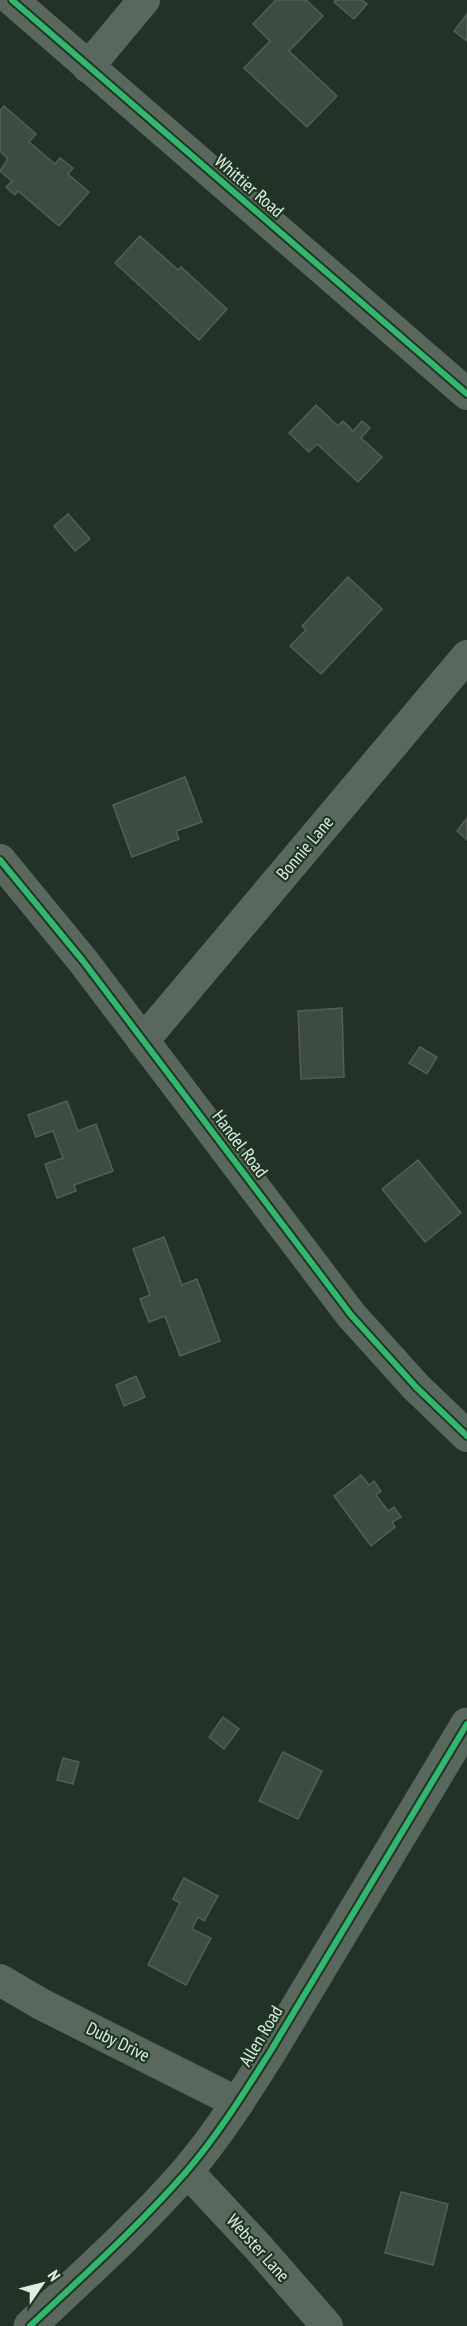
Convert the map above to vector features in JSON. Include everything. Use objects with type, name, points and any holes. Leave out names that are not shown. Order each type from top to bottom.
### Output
[{"type":"street","name":"Whittier Road","points":[[12,0],[467,394]]},
{"type":"street","points":[[88,67],[144,0]]},
{"type":"street","name":"Bonnie Lane","points":[[143,1041],[467,656]]},
{"type":"street","name":"Handel Road","points":[[0,860],[83,961],[351,1315],[416,1387],[467,1436]]},
{"type":"street","name":"Allen Road","points":[[30,2326],[135,2227],[187,2171],[238,2103],[467,1724]]},
{"type":"street","name":"Duby Drive","points":[[0,1980],[41,2004],[238,2103]]},
{"type":"street","name":"Webster Lane","points":[[187,2171],[327,2326]]},
{"type":"building","points":[[276,0],[306,0],[323,16],[289,51],[337,96],[307,127],[244,68],[270,41],[253,24]]},
{"type":"building","points":[[336,0],[362,0],[367,4],[354,19],[334,2]]},
{"type":"building","points":[[467,14],[467,41],[454,31]]},
{"type":"building","points":[[4,106],[36,134],[29,142],[55,164],[60,158],[73,168],[68,174],[89,192],[59,226],[18,191],[15,195],[6,187],[12,181],[0,171],[8,159],[0,151],[0,111]]},
{"type":"building","points":[[140,236],[178,270],[181,267],[227,309],[199,340],[115,263]]},
{"type":"building","points":[[316,405],[338,426],[343,421],[353,431],[362,421],[370,428],[361,438],[382,457],[358,482],[317,444],[309,452],[289,433]]},
{"type":"building","points":[[68,514],[90,539],[75,551],[54,526]]},
{"type":"building","points":[[348,577],[382,609],[321,674],[290,646],[306,630],[302,626]]},
{"type":"building","points":[[185,777],[202,822],[176,831],[179,839],[132,857],[113,805]]},
{"type":"building","points":[[467,818],[467,840],[457,831]]},
{"type":"building","points":[[342,1008],[344,1077],[301,1079],[298,1011]]},
{"type":"building","points":[[420,1047],[437,1057],[427,1074],[409,1063]]},
{"type":"building","points":[[67,1101],[78,1131],[96,1124],[113,1171],[74,1185],[76,1191],[57,1198],[45,1164],[63,1158],[53,1131],[36,1137],[28,1115]]},
{"type":"building","points":[[418,1160],[461,1213],[425,1242],[382,1189]]},
{"type":"building","points":[[164,1237],[182,1285],[197,1279],[220,1341],[180,1356],[165,1316],[149,1322],[140,1299],[150,1295],[133,1249]]},
{"type":"building","points":[[136,1376],[145,1397],[124,1406],[116,1385]]},
{"type":"building","points":[[361,1475],[369,1485],[374,1481],[381,1491],[376,1495],[388,1511],[394,1507],[401,1517],[392,1522],[395,1527],[371,1546],[334,1496]]},
{"type":"building","points":[[223,1717],[239,1729],[224,1749],[209,1737]]},
{"type":"building","points":[[283,1752],[322,1771],[298,1819],[259,1801]]},
{"type":"building","points":[[63,1758],[79,1762],[73,1784],[57,1780]]},
{"type":"building","points":[[184,1878],[218,1896],[204,1921],[198,1917],[192,1929],[211,1938],[186,1985],[148,1965],[180,1903],[173,1899]]},
{"type":"building","points":[[401,2192],[448,2204],[433,2265],[385,2253]]},
{"type":"cycle path","points":[[12,0],[467,394]]},
{"type":"cycle path","points":[[0,860],[83,961],[351,1315],[416,1387],[467,1436]]},
{"type":"cycle path","points":[[30,2326],[149,2212],[198,2158],[220,2129],[270,2052],[467,1724]]}]
